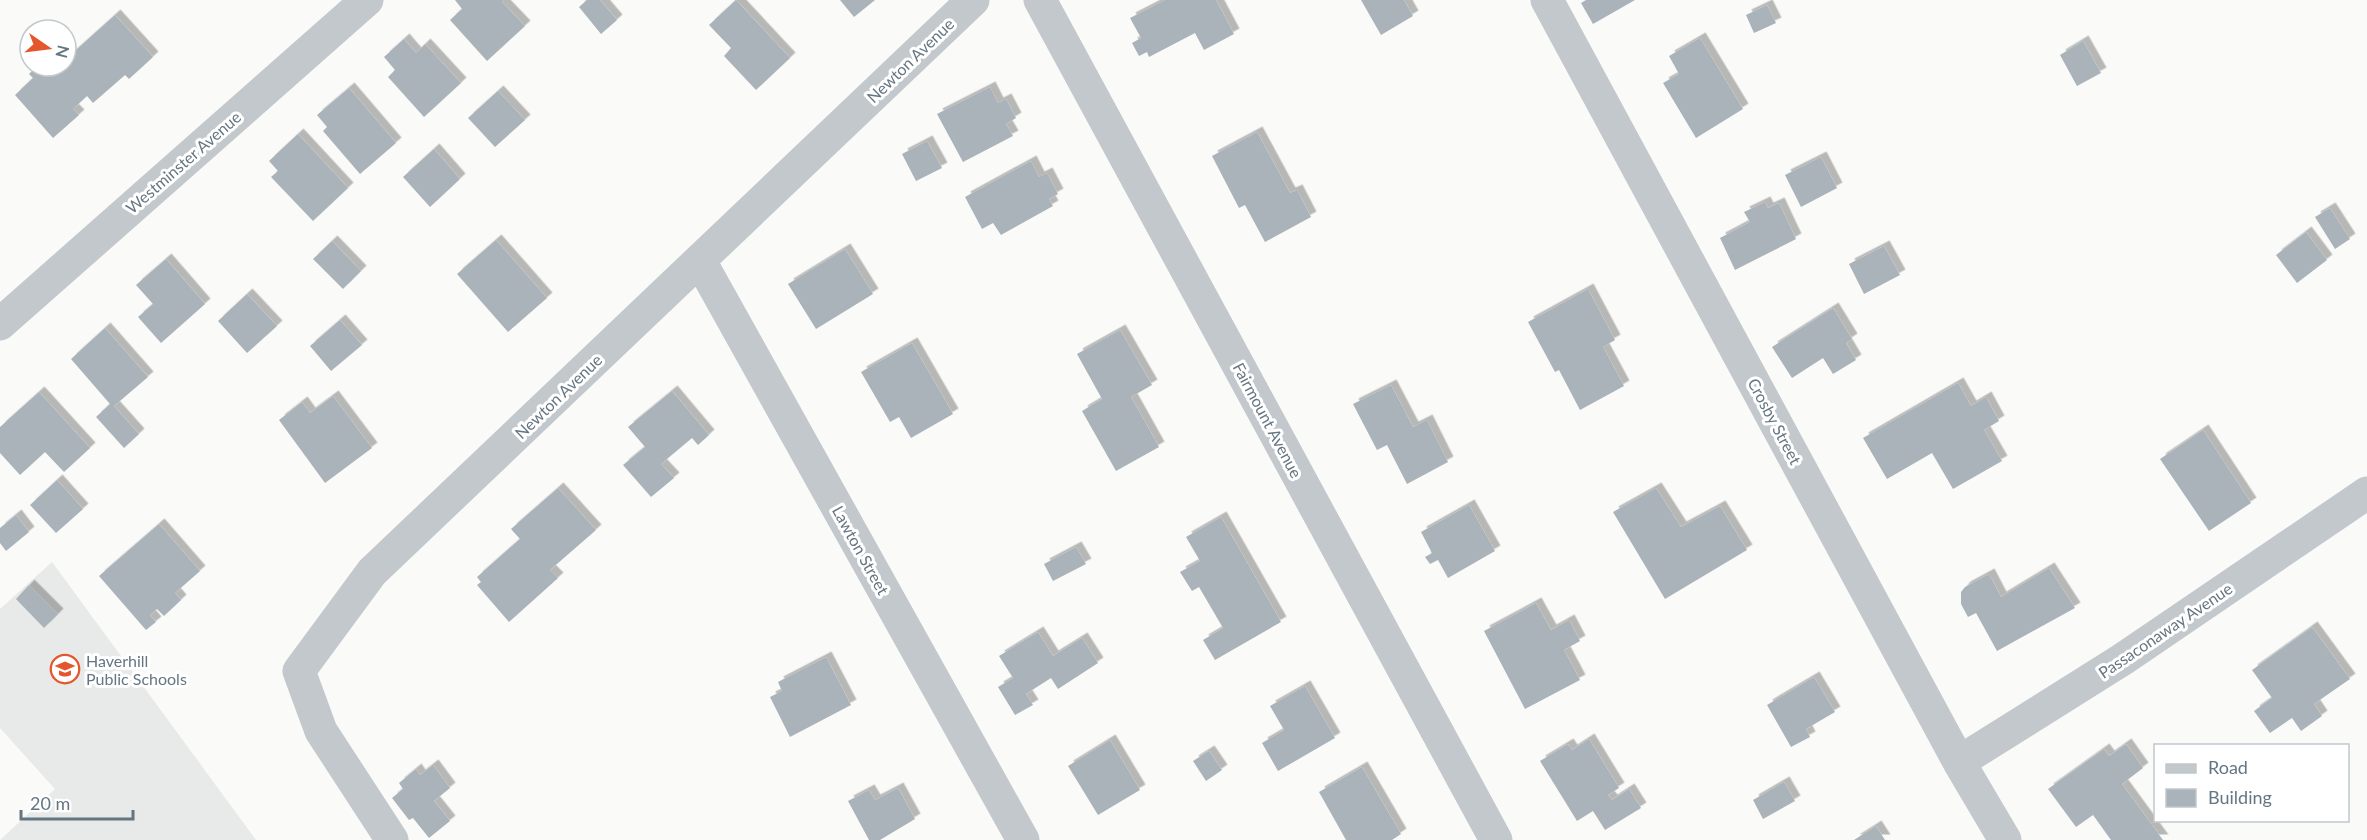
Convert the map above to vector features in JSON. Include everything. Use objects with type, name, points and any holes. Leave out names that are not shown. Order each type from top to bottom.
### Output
[{"type":"street","name":"Westminster Avenue","points":[[0,324],[367,0]]},
{"type":"street","name":"Newton Avenue","points":[[392,840],[321,731],[299,671],[372,572],[973,0]]},
{"type":"street","name":"Fairmount Avenue","points":[[1040,0],[1496,840]]},
{"type":"street","name":"Crosby Street","points":[[1547,0],[1959,762],[2004,840]]},
{"type":"street","name":"Lawton Street","points":[[700,261],[1023,840]]},
{"type":"street","name":"Passaconaway Avenue","points":[[1959,762],[2123,659],[2367,493]]},
{"type":"shaded area","name":"Haverhill Public Schools","points":[[52,562],[256,840],[0,840],[55,789],[0,728],[0,609]]},
{"type":"building","points":[[455,0],[504,0],[502,2],[525,26],[487,61],[450,20],[462,9]]},
{"type":"building","points":[[587,0],[600,0],[617,20],[601,34],[579,7]]},
{"type":"building","points":[[736,0],[790,58],[756,90],[724,56],[731,48],[709,25]]},
{"type":"building","points":[[840,0],[875,0],[854,17]]},
{"type":"building","points":[[1165,0],[1216,0],[1234,34],[1204,50],[1195,33],[1149,57],[1147,52],[1139,56],[1132,43],[1141,38],[1130,18]]},
{"type":"building","points":[[1361,0],[1404,0],[1413,16],[1381,35]]},
{"type":"building","points":[[1586,0],[1635,0],[1593,24],[1581,3]]},
{"type":"building","points":[[1767,5],[1776,23],[1754,33],[1746,15]]},
{"type":"building","points":[[115,15],[153,57],[129,79],[125,75],[93,103],[87,96],[73,109],[79,115],[53,138],[15,95],[33,78],[78,78],[78,48]]},
{"type":"building","points":[[1700,38],[1743,109],[1696,138],[1663,83],[1679,74],[1669,56]]},
{"type":"building","points":[[404,39],[416,53],[425,44],[461,83],[424,117],[388,77],[395,70],[384,57]]},
{"type":"building","points":[[2083,41],[2101,73],[2077,86],[2060,55]]},
{"type":"building","points":[[990,87],[998,103],[1006,99],[1016,118],[1006,124],[1013,136],[963,162],[937,114]]},
{"type":"building","points":[[349,88],[396,143],[360,174],[323,131],[327,127],[317,115]]},
{"type":"building","points":[[498,91],[525,120],[495,147],[468,118]]},
{"type":"building","points":[[1257,132],[1290,193],[1297,190],[1311,217],[1265,242],[1245,205],[1239,208],[1212,156]]},
{"type":"building","points":[[298,134],[348,188],[313,221],[271,177],[278,171],[269,161]]},
{"type":"building","points":[[927,141],[942,168],[916,181],[902,154]]},
{"type":"building","points":[[434,149],[460,179],[430,207],[403,177]]},
{"type":"building","points":[[1821,157],[1837,188],[1801,207],[1785,175]]},
{"type":"building","points":[[1031,161],[1039,177],[1047,173],[1058,194],[1049,199],[1053,206],[1001,235],[993,223],[982,229],[965,197]]},
{"type":"building","points":[[1765,202],[1768,208],[1779,203],[1796,239],[1735,270],[1720,238],[1750,222],[1744,212]]},
{"type":"building","points":[[2330,208],[2350,239],[2335,249],[2315,217]]},
{"type":"building","points":[[2306,232],[2327,260],[2297,283],[2276,255]]},
{"type":"building","points":[[496,240],[547,298],[508,332],[457,274]]},
{"type":"building","points":[[332,241],[361,271],[343,289],[313,259]]},
{"type":"building","points":[[1884,246],[1900,275],[1864,294],[1849,264]]},
{"type":"building","points":[[845,249],[873,294],[816,329],[788,284]]},
{"type":"building","points":[[166,259],[205,304],[161,343],[138,317],[153,304],[136,285]]},
{"type":"building","points":[[1588,289],[1615,340],[1603,347],[1624,386],[1580,410],[1559,370],[1555,372],[1528,322]]},
{"type":"building","points":[[247,294],[277,326],[247,353],[218,321]]},
{"type":"building","points":[[1833,308],[1852,339],[1846,343],[1856,360],[1833,374],[1823,358],[1792,378],[1772,347]]},
{"type":"building","points":[[340,320],[362,345],[331,371],[310,346]]},
{"type":"building","points":[[105,328],[148,377],[114,406],[139,434],[124,448],[96,417],[110,404],[71,359]]},
{"type":"building","points":[[1120,330],[1152,385],[1131,397],[1159,447],[1116,471],[1082,411],[1102,399],[1077,354]]},
{"type":"building","points":[[912,343],[953,414],[911,438],[899,417],[890,422],[861,372]]},
{"type":"building","points":[[1958,383],[1971,406],[1986,397],[1999,421],[1984,430],[2002,461],[1953,489],[1932,453],[1887,479],[1863,438]]},
{"type":"building","points":[[1391,385],[1413,427],[1427,420],[1448,462],[1407,484],[1387,445],[1377,450],[1353,404]]},
{"type":"building","points":[[672,391],[709,435],[698,445],[692,438],[661,464],[674,478],[651,497],[623,465],[645,447],[628,427]]},
{"type":"building","points":[[39,392],[90,448],[64,472],[45,452],[20,475],[0,453],[0,427]]},
{"type":"building","points":[[333,396],[372,448],[325,483],[279,420],[302,402],[310,413]]},
{"type":"building","points":[[2203,430],[2251,503],[2209,531],[2160,459]]},
{"type":"building","points":[[57,480],[83,509],[56,533],[30,505]]},
{"type":"building","points":[[558,488],[596,530],[550,570],[558,578],[509,622],[477,585],[481,582],[477,577],[520,539],[511,529]]},
{"type":"building","points":[[1656,488],[1681,527],[1720,506],[1747,550],[1665,599],[1613,512]]},
{"type":"building","points":[[1469,505],[1495,551],[1448,578],[1438,560],[1430,564],[1425,557],[1432,553],[1421,532]]},
{"type":"building","points":[[16,515],[29,532],[6,551],[0,543],[0,528]]},
{"type":"building","points":[[1221,517],[1281,622],[1215,660],[1203,640],[1223,628],[1199,587],[1192,591],[1180,572],[1200,561],[1186,537]]},
{"type":"building","points":[[159,524],[200,571],[175,593],[181,600],[164,616],[157,609],[150,615],[156,622],[146,630],[99,576]]},
{"type":"building","points":[[1076,547],[1086,564],[1053,581],[1044,564]]},
{"type":"building","points":[[2049,568],[2075,608],[1997,651],[1976,613],[1968,617],[1961,604],[1961,592],[1965,587],[1989,574],[2001,597]]},
{"type":"building","points":[[29,585],[58,614],[44,628],[16,599]]},
{"type":"building","points":[[1536,603],[1551,630],[1569,620],[1580,641],[1564,650],[1580,680],[1525,709],[1484,631]]},
{"type":"building","points":[[2312,627],[2350,679],[2314,704],[2322,716],[2301,731],[2292,718],[2270,733],[2254,711],[2272,698],[2252,670]]},
{"type":"building","points":[[1038,632],[1053,656],[1082,638],[1098,663],[1058,689],[1051,678],[1026,694],[1033,705],[1015,715],[998,687],[1013,678],[999,656]]},
{"type":"building","points":[[826,657],[851,705],[790,737],[770,697],[782,691],[778,682]]},
{"type":"building","points":[[1814,677],[1835,712],[1806,729],[1810,737],[1791,747],[1767,705]]},
{"type":"building","points":[[1305,686],[1335,738],[1278,771],[1262,743],[1284,730],[1270,706]]},
{"type":"building","points":[[1589,739],[1619,788],[1608,795],[1612,800],[1629,789],[1641,808],[1605,830],[1593,811],[1577,821],[1540,761],[1568,744],[1572,750]]},
{"type":"building","points":[[1110,740],[1140,790],[1098,815],[1068,766]]},
{"type":"building","points":[[2126,744],[2143,768],[2122,784],[2163,840],[2111,840],[2093,815],[2076,827],[2048,789],[2104,749],[2109,756]]},
{"type":"building","points":[[1209,751],[1222,770],[1206,781],[1193,761]]},
{"type":"building","points":[[433,765],[450,788],[434,801],[450,821],[429,838],[413,818],[409,820],[392,798],[403,789],[399,783],[416,769],[420,775]]},
{"type":"building","points":[[1362,767],[1401,834],[1392,840],[1346,840],[1319,792]]},
{"type":"building","points":[[1784,782],[1795,801],[1763,819],[1753,800]]},
{"type":"building","points":[[898,788],[915,819],[880,840],[869,840],[848,801],[869,790],[875,800]]},
{"type":"building","points":[[1876,826],[1885,840],[1854,840]]},
{"type":"place","name":"Haverhill Public Schools","points":[[65,669]]}]
